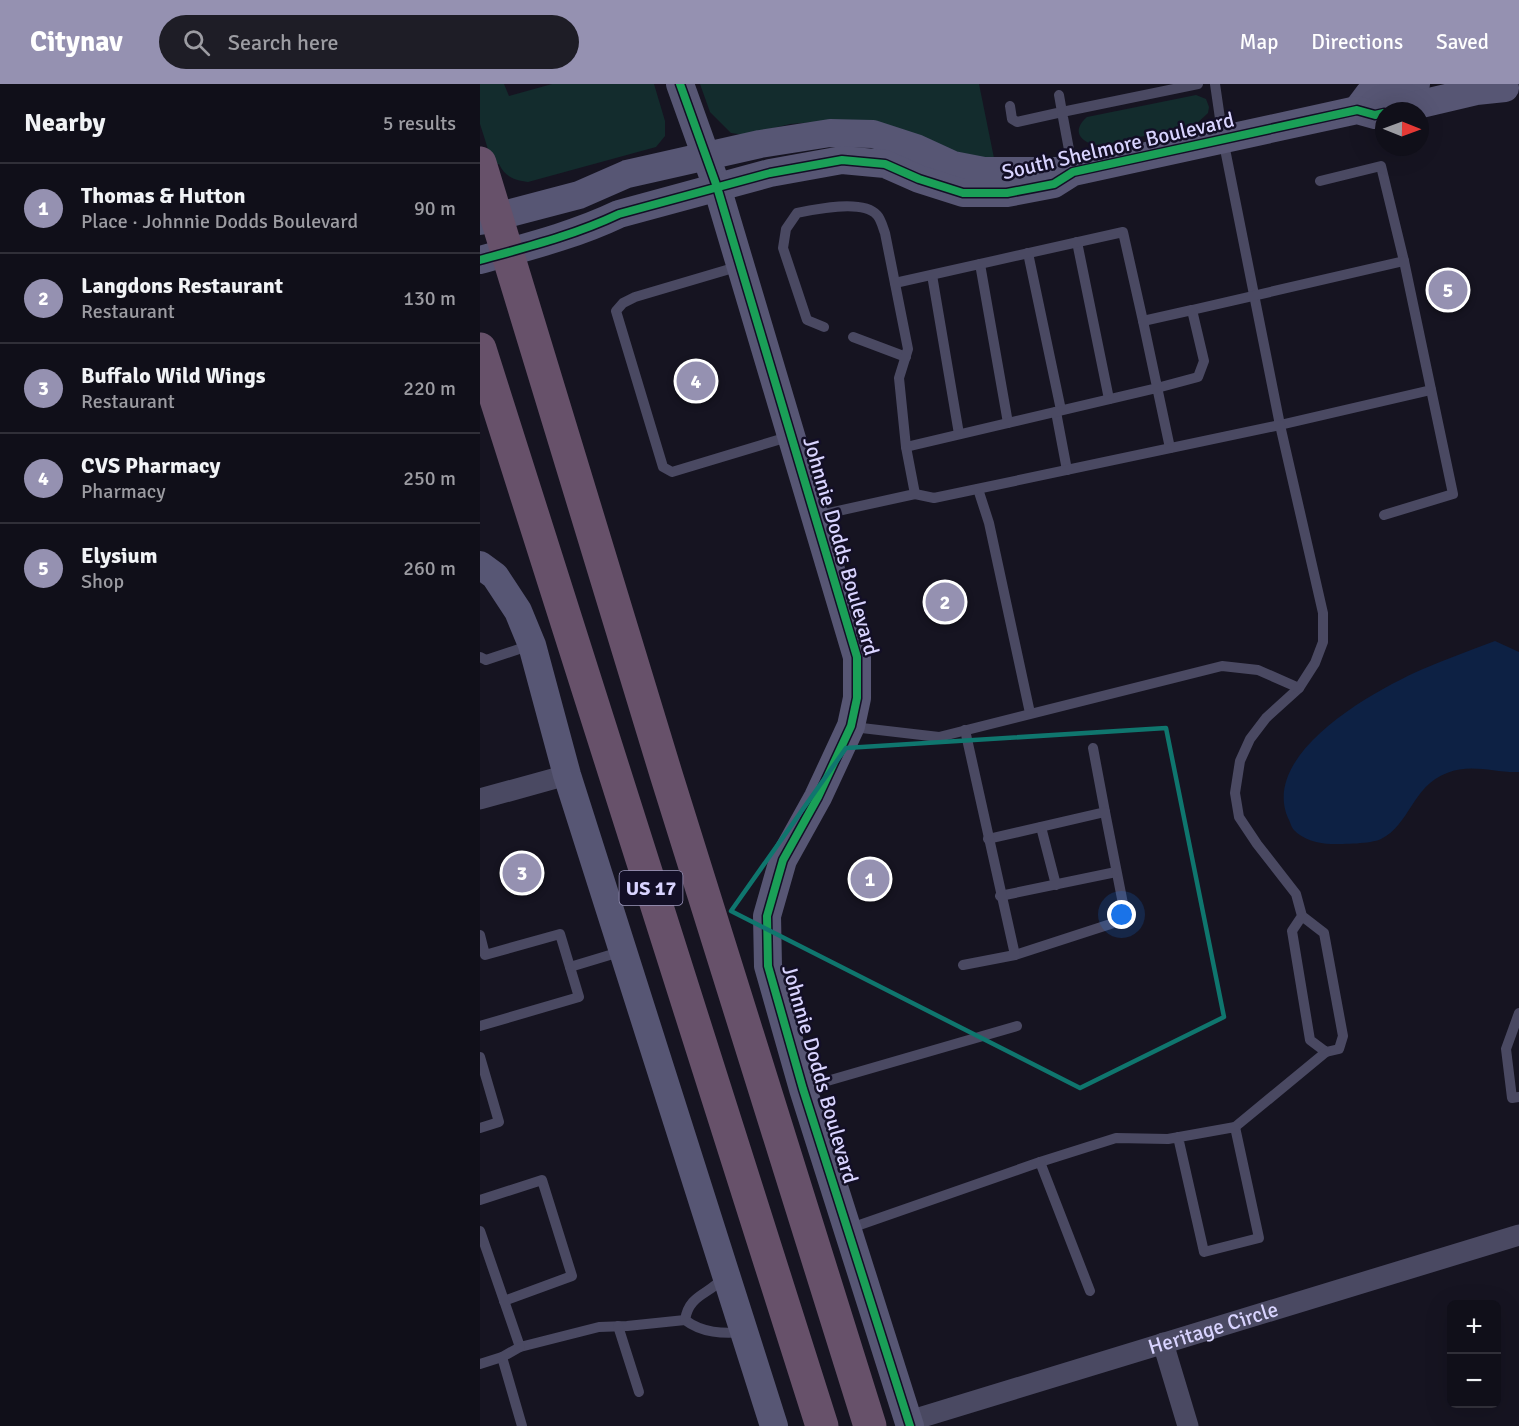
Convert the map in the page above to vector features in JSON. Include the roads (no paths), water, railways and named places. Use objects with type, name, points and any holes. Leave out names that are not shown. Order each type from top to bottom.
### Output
[{"type":"highway","name":"US 17","points":[[480,163],[494,256],[666,774],[870,1426]]},
{"type":"highway","name":"US 17","points":[[480,349],[822,1426]]},
{"type":"street","name":"Johnnie Dodds Boulevard","points":[[680,84],[717,187],[857,657],[857,698],[851,726],[818,797],[783,860],[767,916],[768,966],[803,1089],[909,1424]]},
{"type":"street","name":"South Shelmore Boulevard","points":[[494,256],[597,225],[619,214],[770,173],[842,160],[885,164],[919,179],[963,193],[1007,194],[1054,184],[1073,172],[1223,139],[1371,111],[1369,94],[1416,84]]},
{"type":"street","points":[[1428,102],[1474,91],[1509,91]]},
{"type":"street","points":[[488,219],[579,195],[627,174],[760,144],[830,133],[873,134],[916,148],[953,165],[984,171],[1073,172]]},
{"type":"street","points":[[480,565],[495,576],[518,611],[532,645],[567,775],[774,1426]]},
{"type":"street","points":[[480,799],[567,775]]},
{"type":"street","name":"Heritage Circle","points":[[909,1424],[1163,1343],[1519,1235]]},
{"type":"street","points":[[1163,1343],[1188,1426]]},
{"type":"lane","points":[[1010,106],[1012,119],[1017,122],[1198,84]]},
{"type":"lane","points":[[848,1229],[1116,1138],[1168,1139],[1235,1128],[1326,1052],[1339,1049],[1343,1036],[1324,933],[1302,916],[1296,894],[1239,817],[1235,793],[1240,760],[1250,739],[1266,718],[1299,688],[1315,663],[1323,642],[1323,613],[1280,425],[1223,139],[1215,84]]},
{"type":"lane","points":[[1059,95],[1073,172]]},
{"type":"lane","points":[[1320,181],[1381,166],[1404,261],[1453,494],[1384,515]]},
{"type":"lane","points":[[824,327],[807,320],[802,308],[783,248],[786,229],[797,213],[838,207],[865,207],[878,216],[885,233],[908,349],[899,378],[906,447],[915,494]]},
{"type":"lane","points":[[895,283],[1124,232],[1170,448]]},
{"type":"lane","points":[[1077,242],[1108,399]]},
{"type":"lane","points":[[1028,253],[1067,470]]},
{"type":"lane","points":[[1143,321],[1404,261]]},
{"type":"lane","points":[[980,264],[1008,423]]},
{"type":"lane","points":[[741,266],[635,297],[623,303],[616,311],[619,322],[663,467],[667,470],[672,472],[791,436]]},
{"type":"lane","points":[[932,275],[959,434]]},
{"type":"lane","points":[[906,447],[1198,377],[1204,361],[1192,310]]},
{"type":"lane","points":[[853,337],[906,357]]},
{"type":"lane","points":[[815,516],[915,494],[934,498],[978,489],[1280,425],[1431,390]]},
{"type":"lane","points":[[978,489],[989,523],[1030,713]]},
{"type":"lane","points":[[483,658],[532,645]]},
{"type":"lane","points":[[851,726],[939,736],[1222,666],[1258,670],[1299,688]]},
{"type":"lane","points":[[965,730],[1000,896],[1015,955]]},
{"type":"lane","points":[[963,965],[1015,955],[1126,919],[1093,748]]},
{"type":"lane","points":[[988,839],[1105,812]]},
{"type":"lane","points":[[1041,826],[1056,885]]},
{"type":"lane","points":[[1000,896],[1116,872]]},
{"type":"lane","points":[[1302,916],[1292,931],[1310,1040],[1326,1052]]},
{"type":"lane","points":[[480,935],[485,955],[560,934],[579,997],[480,1026]]},
{"type":"lane","points":[[570,967],[623,951]]},
{"type":"lane","points":[[1518,1020],[1514,1044],[1506,1049],[1512,1098],[1519,1097]]},
{"type":"lane","points":[[803,1089],[1017,1026]]},
{"type":"lane","points":[[480,1057],[499,1122],[480,1128]]},
{"type":"lane","points":[[1178,1137],[1204,1252],[1259,1238],[1235,1128]]},
{"type":"lane","points":[[1040,1162],[1090,1291]]},
{"type":"lane","points":[[480,1200],[542,1180],[572,1275],[504,1301]]},
{"type":"lane","points":[[480,1231],[520,1347]]},
{"type":"lane","points":[[685,1320],[687,1309],[692,1302],[716,1285],[726,1274]]},
{"type":"lane","points":[[480,1364],[502,1357],[520,1347],[599,1327],[685,1320],[696,1328],[722,1333],[744,1332]]},
{"type":"lane","points":[[618,1326],[639,1392]]},
{"type":"lane","points":[[502,1357],[522,1426]]},
{"type":"water","points":[[1495,641],[1519,652],[1519,772],[1465,769],[1447,773],[1426,787],[1391,833],[1376,841],[1326,844],[1306,838],[1294,830],[1288,818],[1284,794],[1291,770],[1306,748],[1327,727],[1352,708],[1402,679]]},
{"type":"place","name":"Elysium","points":[[1448,290]]},
{"type":"place","name":"CVS Pharmacy","points":[[696,381]]},
{"type":"place","name":"Langdons Restaurant","points":[[945,602]]},
{"type":"place","name":"Buffalo Wild Wings","points":[[522,873]]},
{"type":"place","name":"Thomas & Hutton","points":[[870,879]]}]
